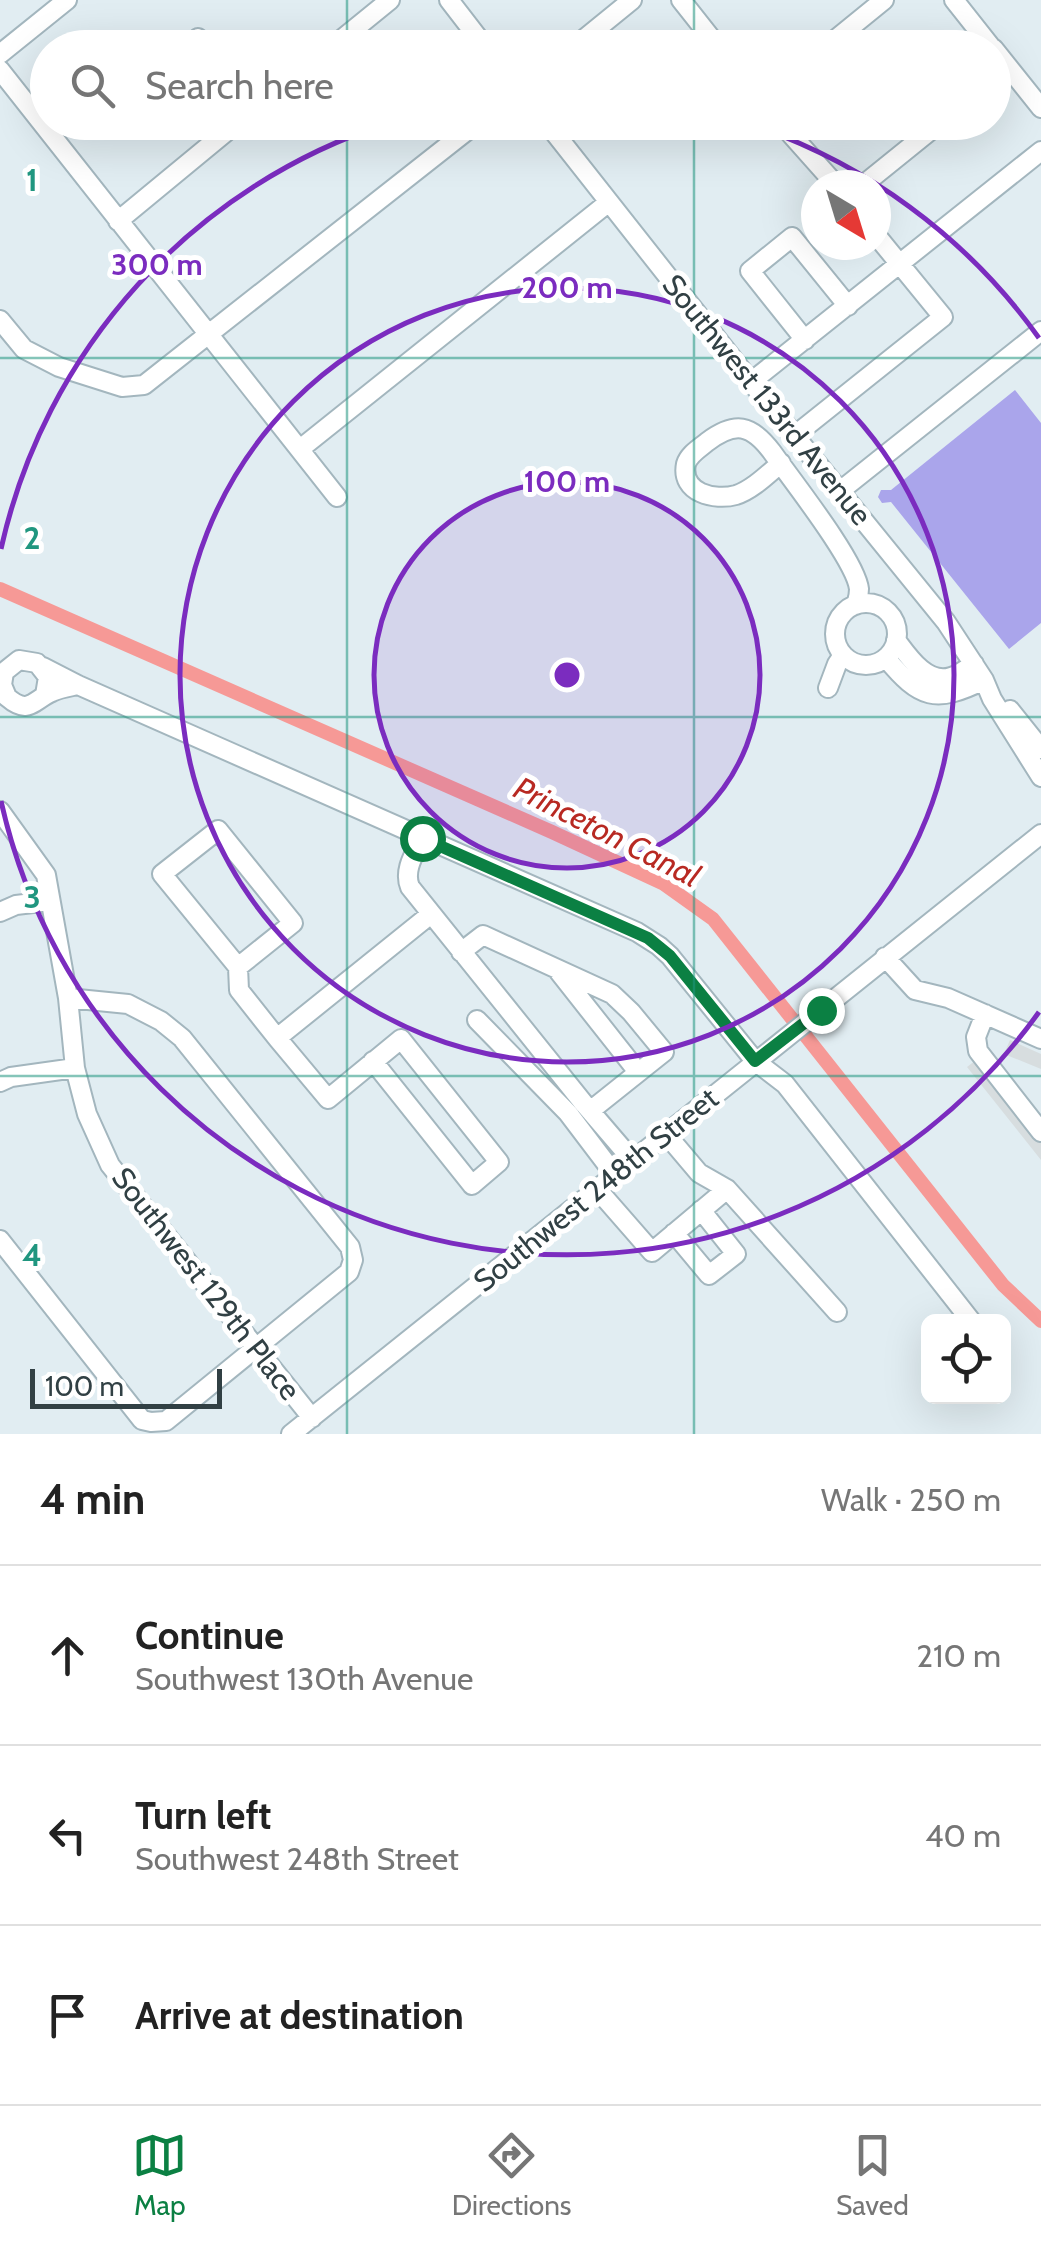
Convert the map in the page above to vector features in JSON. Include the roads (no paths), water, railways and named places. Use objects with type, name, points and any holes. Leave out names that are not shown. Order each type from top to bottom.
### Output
[{"type":"street","points":[[0,54],[67,0]]},
{"type":"street","points":[[353,30],[390,0]]},
{"type":"street","points":[[449,0],[472,30]]},
{"type":"street","points":[[595,30],[632,0]]},
{"type":"street","points":[[681,0],[704,30]]},
{"type":"street","points":[[847,30],[884,0]]},
{"type":"street","points":[[954,0],[978,30]]},
{"type":"street","points":[[0,70],[30,108]]},
{"type":"street","points":[[1011,70],[1041,108]]},
{"type":"street","points":[[55,140],[337,496]]},
{"type":"street","points":[[118,221],[216,140]]},
{"type":"street","points":[[0,320],[24,349],[59,366],[122,387],[144,385],[455,140]]},
{"type":"street","name":"Southwest 133rd Avenue","points":[[560,140],[946,622],[979,672],[1041,748]]},
{"type":"street","points":[[796,140],[822,170]]},
{"type":"street","points":[[882,170],[919,140]]},
{"type":"street","points":[[751,382],[1041,150]]},
{"type":"street","points":[[300,449],[609,202]]},
{"type":"street","points":[[805,340],[750,271],[792,237],[848,306]]},
{"type":"street","points":[[794,436],[943,318],[891,254]]},
{"type":"street","points":[[840,491],[1041,332]]},
{"type":"street","points":[[780,464],[734,496],[699,492],[686,474],[692,455],[722,430],[741,428],[768,446],[852,568],[894,620],[895,646],[876,664],[850,660],[836,640],[837,622],[856,604],[859,594],[852,568]]},
{"type":"street","points":[[856,604],[882,607]]},
{"type":"street","points":[[896,640],[917,666],[933,676],[944,679],[979,672]]},
{"type":"street","points":[[828,688],[844,655]]},
{"type":"street","points":[[886,658],[918,690],[933,694],[948,695],[979,672]]},
{"type":"street","points":[[78,685],[46,694],[36,703],[17,704],[7,697],[2,685],[8,667],[19,660],[32,660],[78,685],[648,938],[670,956],[755,1061],[785,1084],[966,1314]]},
{"type":"street","points":[[42,667],[48,677],[46,694]]},
{"type":"street","name":"Southwest 133rd Avenue","points":[[979,672],[1041,777]]},
{"type":"street","name":"Southwest 129th Place","points":[[0,811],[46,875],[68,998],[74,1068],[110,1165],[312,1418]]},
{"type":"street","points":[[238,967],[292,923],[218,830],[162,874],[238,967],[239,990],[328,1099],[374,1061],[401,1039],[500,1162],[472,1185],[374,1061]]},
{"type":"street","name":"Southwest 248th Street","points":[[291,1434],[1041,834]]},
{"type":"street","points":[[422,838],[407,880],[416,896],[633,1160]]},
{"type":"street","points":[[0,912],[16,905],[50,901]]},
{"type":"street","points":[[278,1038],[431,914]]},
{"type":"street","points":[[461,952],[483,935],[612,994],[664,1052],[590,1110]]},
{"type":"street","points":[[885,957],[915,990],[948,998],[1041,1039]]},
{"type":"street","points":[[555,967],[638,1072]]},
{"type":"street","points":[[0,1240],[142,1420],[151,1422],[166,1421],[349,1272],[353,1260],[350,1248],[182,1038],[162,1021],[128,1004],[68,998]]},
{"type":"street","points":[[985,1014],[976,1037],[978,1051],[1041,1132]]},
{"type":"street","points":[[477,1020],[568,1113],[615,1175]]},
{"type":"street","points":[[0,1082],[74,1068]]},
{"type":"street","points":[[666,1134],[698,1174],[727,1189],[837,1312]]},
{"type":"street","points":[[597,1190],[652,1252],[727,1189]]},
{"type":"street","points":[[674,1233],[709,1275],[736,1254],[701,1210]]},
{"type":"waterway","name":"Princeton Canal","points":[[0,589],[664,884],[713,919],[1003,1285],[1041,1321]]}]
